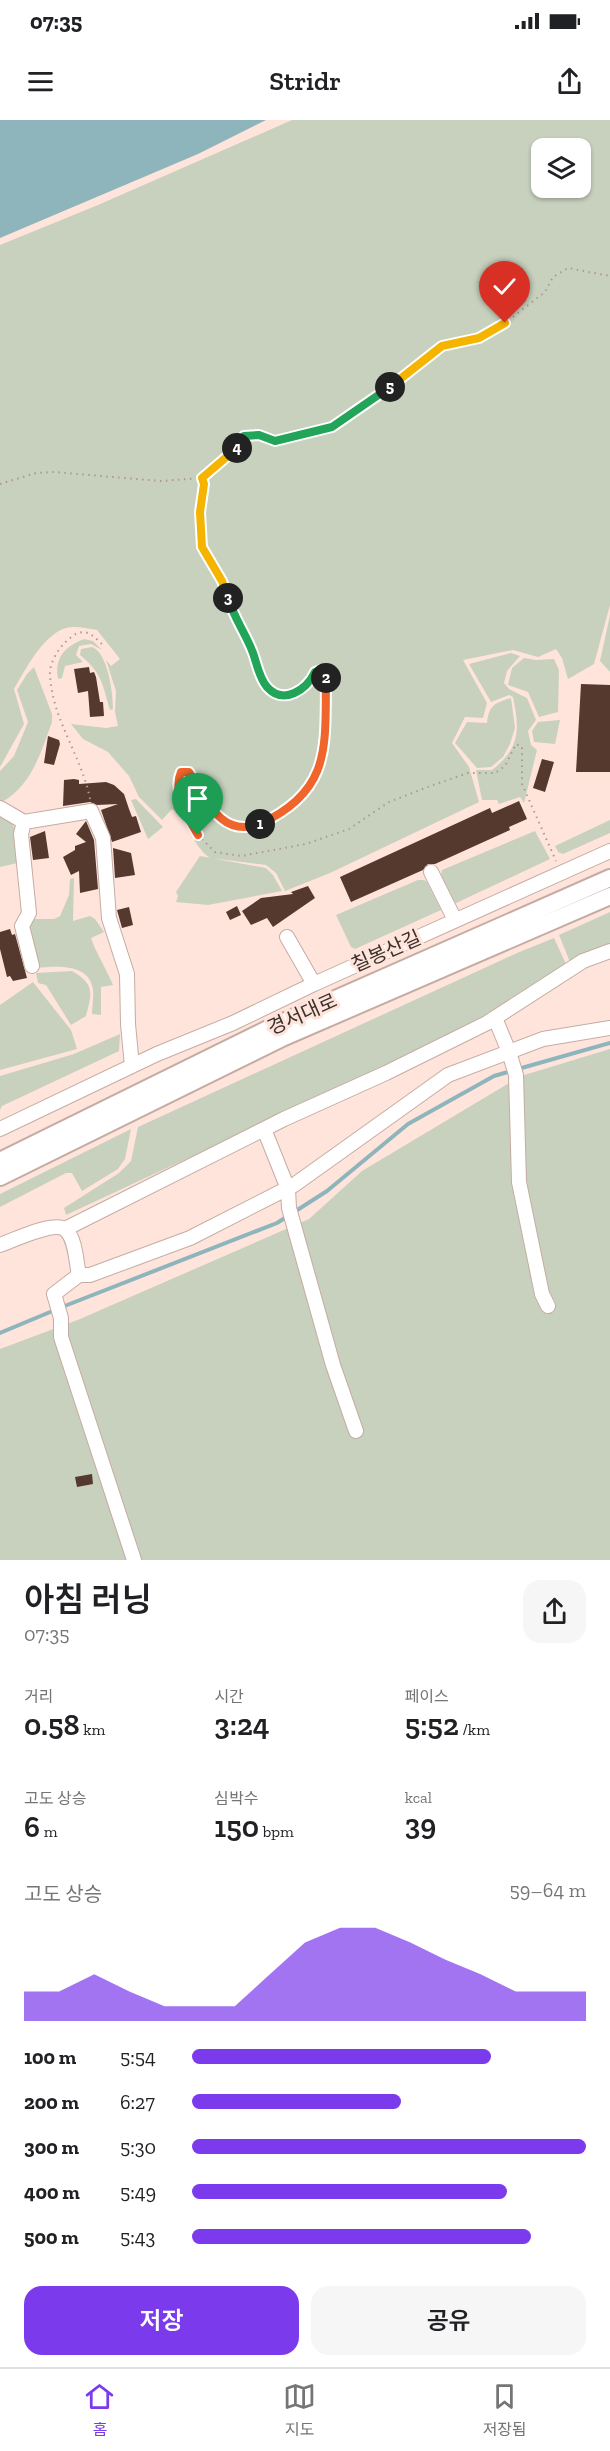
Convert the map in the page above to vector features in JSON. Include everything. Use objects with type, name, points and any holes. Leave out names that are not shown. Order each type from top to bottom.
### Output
[{"type":"main road","name":"경서대로","points":[[0,1161],[272,1027],[610,878]]},
{"type":"main road","name":"경서대로","points":[[0,1177],[282,1038],[610,896]]},
{"type":"street","points":[[0,807],[24,822],[91,811],[103,838],[109,918],[127,974],[132,1066]]},
{"type":"street","points":[[24,822],[21,834],[29,913],[22,926],[32,966]]},
{"type":"street","name":"칠봉산길","points":[[0,1129],[132,1066],[233,1023],[314,984],[610,851]]},
{"type":"street","points":[[431,872],[455,920]]},
{"type":"street","points":[[287,937],[314,984]]},
{"type":"street","points":[[0,1245],[55,1226],[65,1229],[264,1129],[386,1073],[495,1018],[583,961],[610,951]]},
{"type":"street","points":[[495,1018],[513,1063],[519,1182],[542,1294],[548,1306]]},
{"type":"street","points":[[134,1560],[61,1337],[61,1318],[54,1294],[79,1275],[90,1275],[190,1238],[288,1189],[448,1076],[513,1063],[543,1039],[610,1029]]},
{"type":"street","points":[[264,1129],[288,1189],[291,1215],[333,1365],[356,1431]]},
{"type":"street","points":[[65,1229],[72,1243],[79,1275]]},
{"type":"path","points":[[0,484],[36,473],[54,472],[161,481],[202,478],[234,452],[244,436],[259,435],[275,441],[332,427],[368,404],[442,346],[479,338],[505,323],[545,292],[553,277],[568,268],[610,276]]},
{"type":"path","points":[[202,478],[204,484],[199,528],[202,547],[222,581],[234,616],[253,652],[266,685],[279,694],[287,695],[306,686],[315,672],[321,670],[326,675],[326,736],[321,765],[303,796],[291,807],[259,825],[235,828],[216,813],[189,772],[181,772],[178,778],[184,810],[206,845],[215,852],[234,856],[279,851],[306,844],[349,829],[389,802],[434,784],[461,775],[500,771],[516,744],[522,747],[522,784],[562,873]]},
{"type":"path","points":[[91,811],[90,797],[77,757],[59,715],[50,674],[55,657],[67,639],[80,632],[90,633],[103,645]]},
{"type":"green space","points":[[292,120],[610,120],[610,605],[594,664],[568,679],[562,658],[556,649],[538,657],[513,650],[463,660],[487,703],[483,718],[465,717],[452,743],[469,767],[479,802],[330,873],[285,891],[276,873],[266,865],[210,858],[199,847],[178,814],[172,809],[162,820],[139,797],[129,776],[108,752],[83,739],[71,724],[106,728],[118,726],[115,712],[116,691],[106,660],[111,666],[120,659],[97,630],[77,627],[55,633],[46,641],[31,660],[14,689],[24,724],[0,767],[0,245]]},
{"type":"green space","points":[[610,615],[610,672],[600,661]]},
{"type":"green space","points":[[84,639],[93,641],[102,650],[91,644],[79,646],[76,655],[83,662],[65,666],[62,678],[58,679],[58,664],[63,653]]},
{"type":"green space","points":[[92,647],[106,665],[113,702],[113,709],[110,710],[97,673],[80,655],[81,649]]},
{"type":"green space","points":[[511,653],[520,656],[507,671],[504,683],[509,689],[527,698],[536,720],[528,731],[531,745],[537,750],[524,803],[520,797],[499,804],[497,800],[482,800],[476,770],[492,770],[513,746],[517,719],[513,697],[509,695],[491,702],[469,664]]},
{"type":"green space","points":[[524,658],[554,659],[559,670],[558,712],[539,717],[528,692],[508,685],[512,668]]},
{"type":"green space","points":[[34,667],[52,714],[52,722],[28,777],[21,787],[2,802],[0,801],[0,771],[14,756],[28,722],[17,690]]},
{"type":"green space","points":[[511,698],[515,728],[510,744],[503,757],[491,767],[477,768],[455,743],[467,722],[487,723],[491,708]]},
{"type":"green space","points":[[560,720],[555,744],[534,742],[532,731],[538,722]]},
{"type":"green space","points":[[136,799],[163,827],[148,839],[131,800]]},
{"type":"green space","points":[[0,815],[7,819],[15,829],[22,862],[0,867]]},
{"type":"green space","points":[[610,820],[610,833],[563,854],[558,852],[555,846]]},
{"type":"green space","points":[[535,831],[550,859],[454,904],[441,874],[442,870]]},
{"type":"green space","points":[[200,856],[266,868],[282,891],[208,905],[176,902],[178,896],[176,892]]},
{"type":"green space","points":[[74,878],[73,921],[90,916],[104,932],[91,938],[113,985],[101,987],[101,1015],[92,1014],[93,990],[91,981],[86,975],[71,968],[37,968],[27,925],[32,919],[54,919],[60,916],[69,895],[70,879]]},
{"type":"green space","points":[[418,880],[427,882],[441,910],[355,949],[351,947],[336,915]]},
{"type":"green space","points":[[610,912],[610,944],[593,949],[570,962],[559,935]]},
{"type":"green space","points":[[554,938],[566,964],[461,1031],[66,1215],[64,1208],[119,1173],[131,1161],[138,1127]]},
{"type":"green space","points":[[72,971],[88,985],[90,1001],[86,1016],[71,1025],[46,985],[38,983],[36,973]]},
{"type":"green space","points":[[33,982],[71,1030],[77,1049],[0,1070],[0,1005]]},
{"type":"green space","points":[[120,1034],[119,1051],[2,1106],[0,1110],[0,1076],[74,1054]]},
{"type":"green space","points":[[610,1049],[610,1560],[0,1560],[0,1349],[80,1319],[309,1219],[362,1171],[521,1076]]},
{"type":"green space","points":[[131,1129],[125,1159],[118,1169],[82,1191],[72,1173],[66,1173],[0,1207],[0,1194]]},
{"type":"water","points":[[0,120],[266,120],[198,154],[0,238]]},
{"type":"building","points":[[89,667],[90,673],[94,672],[96,677],[100,702],[103,702],[104,716],[90,717],[88,691],[78,693],[74,669]]},
{"type":"building","points":[[581,684],[610,685],[610,772],[576,772]]},
{"type":"building","points":[[48,736],[59,740],[60,744],[54,765],[44,763]]},
{"type":"building","points":[[542,759],[554,762],[545,792],[533,788]]},
{"type":"building","points":[[64,780],[79,780],[79,784],[106,782],[114,785],[124,794],[132,817],[136,816],[141,832],[112,842],[101,810],[118,804],[97,805],[90,802],[63,806]]},
{"type":"building","points":[[519,801],[527,819],[509,827],[510,830],[435,864],[428,864],[423,870],[351,902],[340,877],[490,808],[492,813]]},
{"type":"building","points":[[86,821],[94,840],[98,889],[80,893],[79,871],[71,875],[63,857],[75,850],[75,846],[86,842],[76,834]]},
{"type":"building","points":[[45,831],[49,858],[33,860],[30,837]]},
{"type":"building","points":[[113,848],[131,853],[135,875],[115,878]]},
{"type":"building","points":[[308,886],[315,898],[273,927],[267,918],[251,925],[242,911],[261,898],[293,894],[291,892]]},
{"type":"building","points":[[237,906],[241,915],[230,920],[226,912]]},
{"type":"building","points":[[129,907],[133,925],[122,928],[117,910]]},
{"type":"building","points":[[10,929],[12,935],[15,934],[27,978],[13,981],[10,976],[7,977],[0,949],[0,932]]},
{"type":"building","points":[[92,1474],[93,1484],[77,1487],[75,1477]]},
{"type":"waterway","points":[[518,1069],[610,1043]]},
{"type":"waterway","points":[[62,1307],[277,1223],[327,1191],[408,1124],[494,1076],[511,1071]]},
{"type":"waterway","points":[[0,1333],[55,1310]]},
{"type":"route","points":[[198,835],[184,810],[178,778],[181,772],[189,772],[207,801],[223,820],[235,828],[259,825],[297,802],[320,770],[326,736],[327,701],[326,675],[321,670],[315,672],[301,690],[287,695],[269,689],[261,677],[253,652],[234,616],[222,581],[202,547],[199,528],[200,506],[204,492],[202,478],[234,452],[244,436],[259,435],[275,441],[332,427],[368,404],[442,346],[479,338],[505,323]]}]
